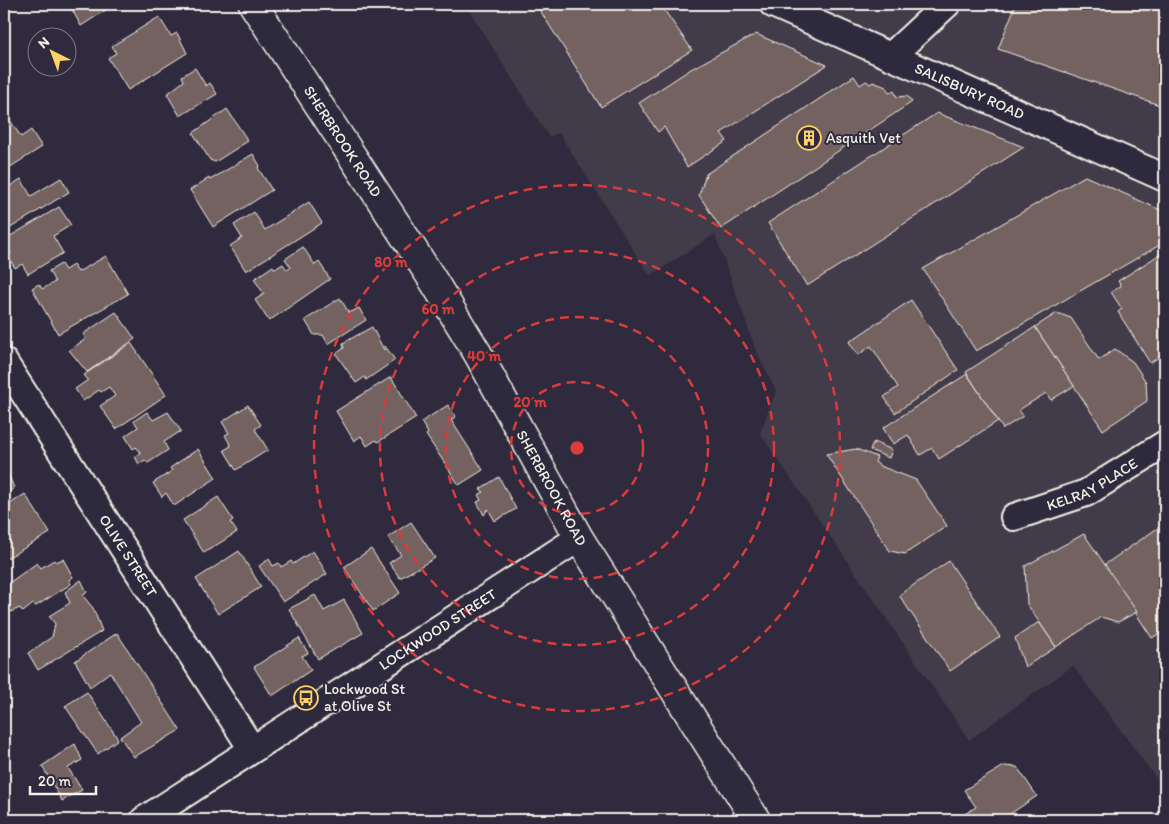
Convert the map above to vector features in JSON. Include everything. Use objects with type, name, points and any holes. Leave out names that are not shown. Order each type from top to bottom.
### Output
[{"type":"main road","name":"SHERBROOK ROAD","points":[[253,4],[432,277],[478,354],[579,538],[756,820]]},
{"type":"street","name":"SALISBURY ROAD","points":[[773,4],[1165,178]]},
{"type":"street","points":[[891,56],[947,4]]},
{"type":"street","name":"OLIVE STREET","points":[[4,362],[252,749]]},
{"type":"street","name":"KELRAY PLACE","points":[[1014,517],[1086,493],[1165,444]]},
{"type":"street","name":"LOCKWOOD STREET","points":[[144,820],[579,538]]},
{"type":"shaded area","points":[[465,4],[1165,4],[1165,790],[1073,666],[969,740],[760,433],[776,391],[756,351],[715,234],[650,276],[559,133],[549,137]]},
{"type":"building","points":[[69,4],[115,4],[81,26]]},
{"type":"building","points":[[536,4],[660,4],[692,50],[601,107]]},
{"type":"building","points":[[1016,4],[1165,4],[1165,107],[998,49]]},
{"type":"building","points":[[159,17],[171,36],[177,33],[187,53],[128,90],[108,58],[116,53],[112,46]]},
{"type":"building","points":[[756,34],[827,65],[721,133],[727,141],[687,167],[664,127],[658,132],[639,103],[691,69]]},
{"type":"building","points":[[195,68],[206,86],[210,83],[217,94],[180,116],[167,94],[184,81],[182,76]]},
{"type":"building","name":"Asquith Vet","points":[[854,76],[860,85],[866,81],[870,84],[873,82],[886,87],[889,93],[894,91],[897,97],[907,96],[912,102],[721,229],[699,195],[706,174]]},
{"type":"building","points":[[227,109],[248,141],[215,162],[210,160],[193,133]]},
{"type":"building","points":[[937,113],[1024,147],[807,286],[768,223]]},
{"type":"building","points":[[6,114],[21,137],[31,130],[42,147],[4,171],[4,116]]},
{"type":"building","points":[[253,154],[260,166],[258,168],[272,190],[213,227],[190,190]]},
{"type":"building","points":[[1085,176],[1165,212],[1165,242],[976,351],[923,269]]},
{"type":"building","points":[[61,178],[69,192],[4,232],[4,190],[21,179],[31,196]]},
{"type":"building","points":[[309,202],[322,223],[246,271],[230,246],[242,238],[234,225],[254,212],[265,230]]},
{"type":"building","points":[[59,207],[71,225],[53,236],[63,253],[28,274],[22,264],[15,268],[8,256],[11,254],[4,240]]},
{"type":"building","points":[[303,247],[315,265],[319,262],[330,279],[269,321],[255,300],[264,294],[254,279],[273,266],[275,269],[283,264],[287,270],[291,267],[285,259]]},
{"type":"building","points":[[1165,251],[1165,353],[1150,363],[1118,312],[1122,309],[1111,292],[1121,286],[1118,281]]},
{"type":"building","points":[[106,256],[128,294],[58,334],[32,288],[39,284],[42,289],[55,282],[49,271],[61,264],[65,270],[73,265],[78,272]]},
{"type":"building","points":[[340,298],[349,313],[359,308],[366,320],[328,344],[323,335],[314,335],[305,320]]},
{"type":"building","points":[[911,300],[958,370],[895,413],[884,397],[898,387],[871,346],[858,355],[849,342]]},
{"type":"building","points":[[116,312],[135,339],[87,372],[69,350],[86,339],[83,334]]},
{"type":"building","points":[[1057,313],[1071,318],[1099,360],[1115,349],[1133,362],[1146,382],[1147,401],[1103,430],[1035,327]]},
{"type":"building","points":[[372,327],[384,350],[385,346],[395,360],[366,380],[365,377],[356,383],[336,354],[344,348],[343,343]]},
{"type":"building","points":[[1035,327],[1074,386],[1051,400],[1046,393],[1019,410],[1023,416],[1003,429],[966,372]]},
{"type":"building","points":[[131,343],[166,395],[116,429],[100,406],[115,396],[109,387],[101,392],[99,390],[83,401],[75,389],[88,380],[84,375]]},
{"type":"building","points":[[967,374],[998,421],[939,459],[932,448],[920,455],[908,435],[893,444],[883,428]]},
{"type":"building","points":[[391,377],[416,418],[378,442],[376,440],[367,446],[361,436],[354,441],[336,411]]},
{"type":"building","points":[[248,405],[261,425],[255,429],[268,450],[236,470],[224,450],[231,446],[225,435],[229,433],[222,422]]},
{"type":"building","points":[[448,405],[456,417],[451,420],[483,470],[459,485],[426,435],[428,433],[421,422]]},
{"type":"building","points":[[147,412],[153,420],[168,412],[181,431],[164,442],[168,450],[148,463],[145,460],[139,464],[135,457],[141,453],[136,447],[133,449],[125,436],[138,427],[134,421]]},
{"type":"building","points":[[874,442],[892,450],[889,458],[870,450]]},
{"type":"building","points":[[198,449],[216,478],[174,506],[166,493],[162,497],[153,483],[172,471],[170,468]]},
{"type":"building","points":[[856,449],[877,457],[875,462],[880,466],[916,480],[947,526],[905,554],[890,551],[826,454]]},
{"type":"building","points":[[4,464],[14,488],[4,495]]},
{"type":"building","points":[[499,477],[516,509],[495,521],[488,509],[484,515],[477,502],[481,500],[478,495],[484,492],[480,489]]},
{"type":"building","points":[[25,494],[50,533],[4,560],[4,508]]},
{"type":"building","points":[[218,497],[233,520],[230,522],[237,532],[204,553],[183,520]]},
{"type":"building","points":[[411,522],[435,558],[400,578],[389,563],[401,555],[388,537]]},
{"type":"building","points":[[1165,523],[1165,630],[1152,638],[1104,565]]},
{"type":"building","points":[[1084,534],[1137,612],[1118,622],[1101,617],[1056,647],[1027,604],[1025,566]]},
{"type":"building","points":[[371,549],[400,593],[373,611],[344,567]]},
{"type":"building","points":[[239,551],[261,587],[218,614],[196,579]]},
{"type":"building","points":[[313,551],[327,574],[283,602],[259,566],[269,559],[273,566],[279,563],[281,567],[291,561],[293,564]]},
{"type":"building","points":[[63,559],[73,577],[69,580],[71,584],[36,606],[33,604],[23,612],[20,608],[8,613],[4,608],[4,595],[9,592],[6,585],[37,563],[41,568],[54,560],[56,562]]},
{"type":"building","points":[[949,561],[1000,637],[950,671],[899,595]]},
{"type":"building","points":[[81,580],[87,592],[83,596],[93,608],[102,631],[38,670],[28,653],[52,637],[55,624],[49,616],[70,603],[65,592]]},
{"type":"building","points":[[315,595],[324,611],[344,600],[363,633],[318,659],[289,609]]},
{"type":"building","points":[[1039,622],[1056,647],[1025,667],[1015,638]]},
{"type":"building","points":[[117,633],[180,730],[134,757],[120,737],[141,722],[110,672],[90,687],[75,661]]},
{"type":"building","points":[[299,638],[308,653],[302,656],[311,670],[272,696],[254,667]]},
{"type":"building","points":[[1165,645],[1165,663],[1157,650]]},
{"type":"building","points":[[87,692],[118,739],[98,754],[65,706]]},
{"type":"building","points":[[75,744],[82,760],[68,768],[82,790],[62,801],[42,766]]},
{"type":"building","points":[[1004,766],[1017,767],[1037,796],[1001,820],[962,820],[960,817],[976,807],[964,790]]},
{"type":"place","name":"Asquith Vet","points":[[809,138]]},
{"type":"place","name":"Lockwood St at Olive St","points":[[306,698]]}]
